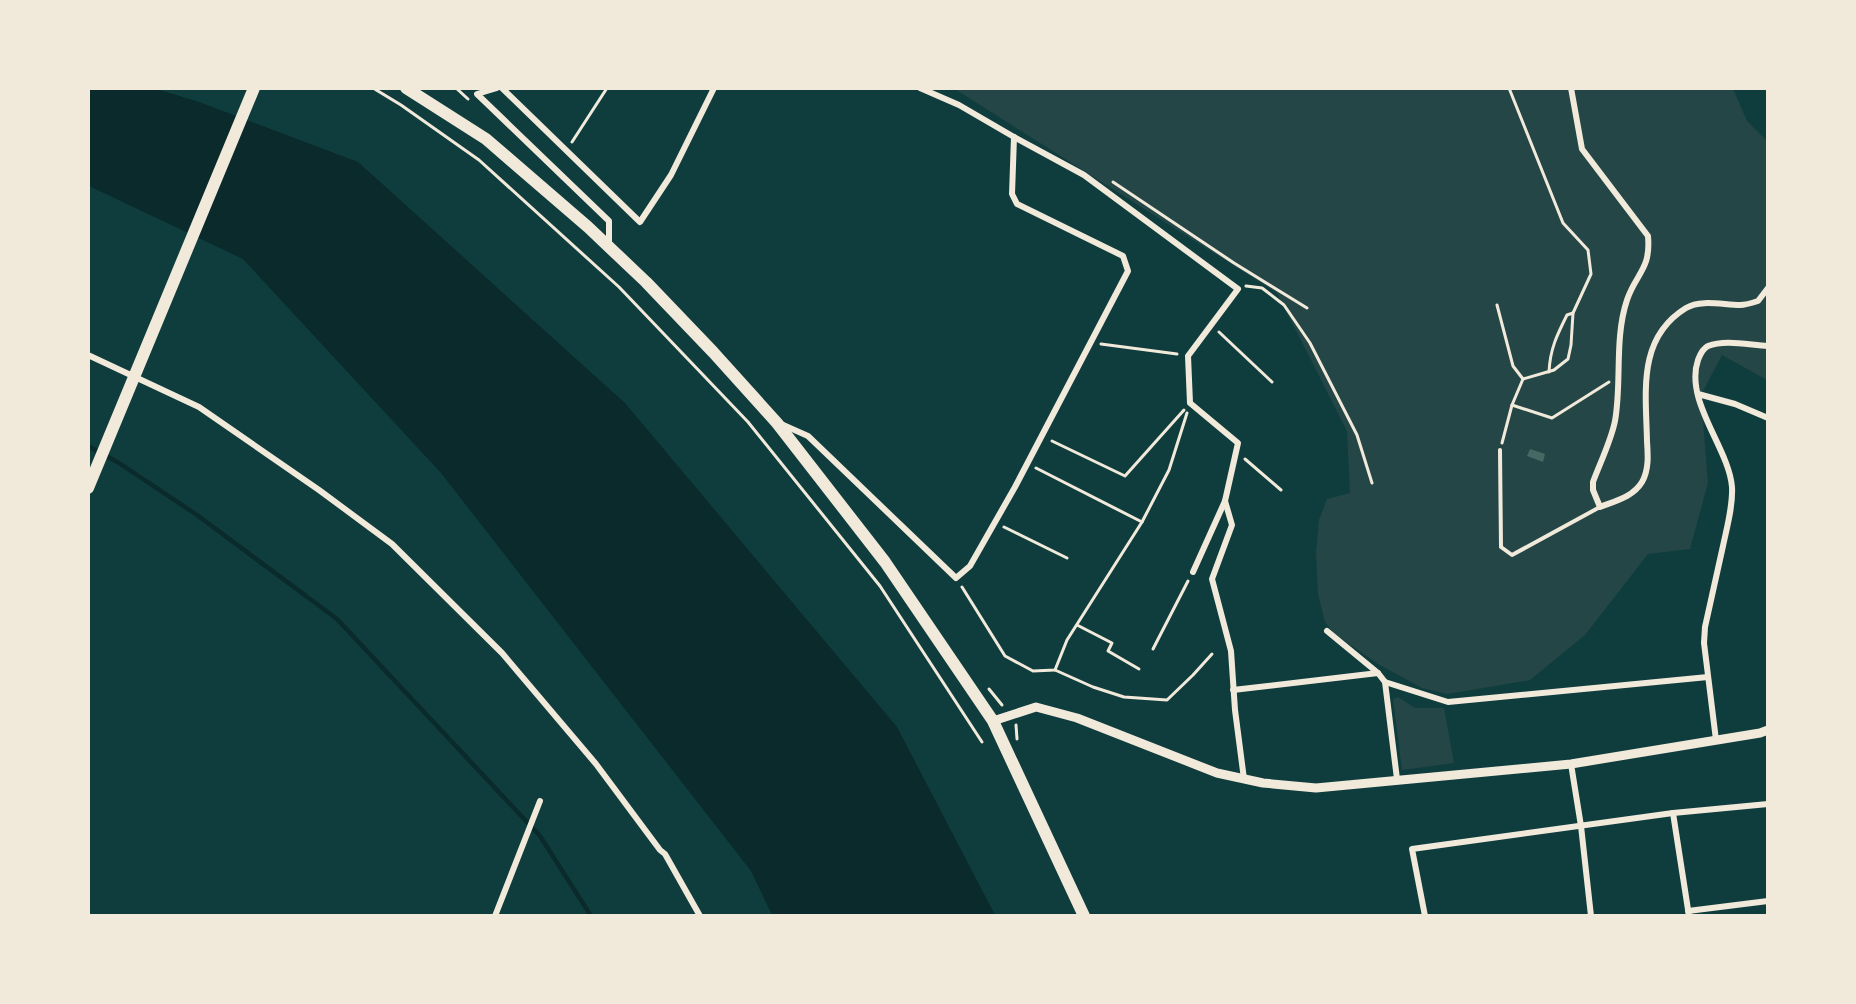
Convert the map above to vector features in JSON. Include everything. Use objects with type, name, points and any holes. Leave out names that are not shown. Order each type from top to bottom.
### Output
[{"type":"highway","points":[[88,488],[254,88]]},
{"type":"highway","points":[[406,88],[486,140],[609,247],[713,351],[777,423],[885,562],[993,721],[1084,915]]},
{"type":"street","points":[[475,91],[497,88]]},
{"type":"street","points":[[502,88],[640,222],[671,175],[714,88]]},
{"type":"street","points":[[920,88],[959,105],[1084,175],[1238,289],[1188,356],[1190,404],[1238,443],[1225,501],[1193,572]]},
{"type":"street","points":[[1571,88],[1581,149],[1648,236],[1650,253],[1627,300],[1621,331],[1615,422],[1593,482],[1593,490],[1600,507],[1629,495],[1642,482],[1648,464],[1645,383],[1649,358],[1659,331],[1687,307],[1712,303],[1742,305],[1758,302],[1767,288]]},
{"type":"street","points":[[475,91],[609,221],[609,247]]},
{"type":"street","points":[[777,423],[808,435],[956,578],[970,566],[1042,436],[1128,271],[1123,256],[1017,204],[1012,194],[1014,137]]},
{"type":"street","points":[[1716,740],[1704,643],[1729,518],[1732,487],[1727,465],[1698,394],[1696,366],[1706,347],[1722,343],[1767,346]]},
{"type":"street","points":[[88,355],[137,370],[199,407],[392,544],[502,653],[596,764],[665,854],[700,915]]},
{"type":"street","points":[[1698,394],[1734,404],[1767,418]]},
{"type":"street","points":[[1225,501],[1232,525],[1212,579],[1231,651],[1233,690],[1244,779]]},
{"type":"street","points":[[1327,631],[1378,673],[1385,682],[1397,779]]},
{"type":"street","points":[[1233,690],[1378,673]]},
{"type":"street","points":[[1385,682],[1448,702],[1708,677]]},
{"type":"street","points":[[993,721],[1036,707],[1077,718],[1217,773],[1263,783],[1316,788],[1571,764],[1767,730]]},
{"type":"street","points":[[1571,764],[1592,915]]},
{"type":"street","points":[[495,915],[540,801]]},
{"type":"street","points":[[1425,915],[1412,849],[1673,813],[1767,804]]},
{"type":"street","points":[[1673,813],[1689,913],[1767,901]]},
{"type":"lane","points":[[1500,450],[1501,547],[1512,555],[1600,507]]},
{"type":"path","points":[[373,88],[479,160],[619,287],[748,422],[880,586],[982,742]]},
{"type":"path","points":[[566,151],[607,88]]},
{"type":"path","points":[[1509,88],[1563,223],[1587,250],[1591,274],[1573,313],[1568,359],[1549,372],[1523,379]]},
{"type":"path","points":[[1107,178],[1234,263],[1307,308]]},
{"type":"path","points":[[1238,289],[1249,285],[1262,288],[1284,304],[1310,343],[1357,435],[1372,483]]},
{"type":"path","points":[[1497,305],[1513,366],[1523,379]]},
{"type":"path","points":[[1549,372],[1550,352],[1558,332],[1567,315],[1573,313]]},
{"type":"path","points":[[1211,325],[1272,382]]},
{"type":"path","points":[[1091,342],[1188,356]]},
{"type":"path","points":[[1512,405],[1552,418],[1618,377]]},
{"type":"path","points":[[1500,450],[1512,405],[1523,379]]},
{"type":"path","points":[[1042,436],[1125,476],[1190,404]]},
{"type":"path","points":[[1055,670],[1067,640],[1142,522],[1169,470],[1190,404]]},
{"type":"path","points":[[1236,452],[1281,490]]},
{"type":"path","points":[[1027,464],[1142,522]]},
{"type":"path","points":[[994,522],[1067,558]]},
{"type":"path","points":[[1153,649],[1193,572]]},
{"type":"path","points":[[956,578],[1005,656],[1033,670],[1055,670],[1093,687],[1124,697],[1167,700],[1212,654]]},
{"type":"path","points":[[1077,625],[1112,643],[1108,651],[1139,669]]},
{"type":"shaded area","points":[[89,89],[157,89],[199,102],[358,162],[625,403],[897,727],[995,915],[772,915],[751,871],[441,473],[243,259],[89,186]]},
{"type":"shaded area","points":[[955,89],[1733,89],[1747,121],[1767,141],[1767,380],[1722,355],[1701,395],[1708,483],[1690,549],[1648,554],[1585,635],[1530,680],[1447,694],[1422,688],[1378,664],[1335,634],[1325,622],[1318,594],[1316,552],[1319,520],[1327,499],[1350,493],[1347,431],[1277,293]]},
{"type":"shaded area","points":[[1398,697],[1415,708],[1444,708],[1454,763],[1402,770],[1393,699]]},
{"type":"building","points":[[1530,449],[1545,454],[1543,462],[1527,456]]},
{"type":"waterway","points":[[88,446],[119,463],[197,515],[337,619],[540,836],[591,916]]}]
